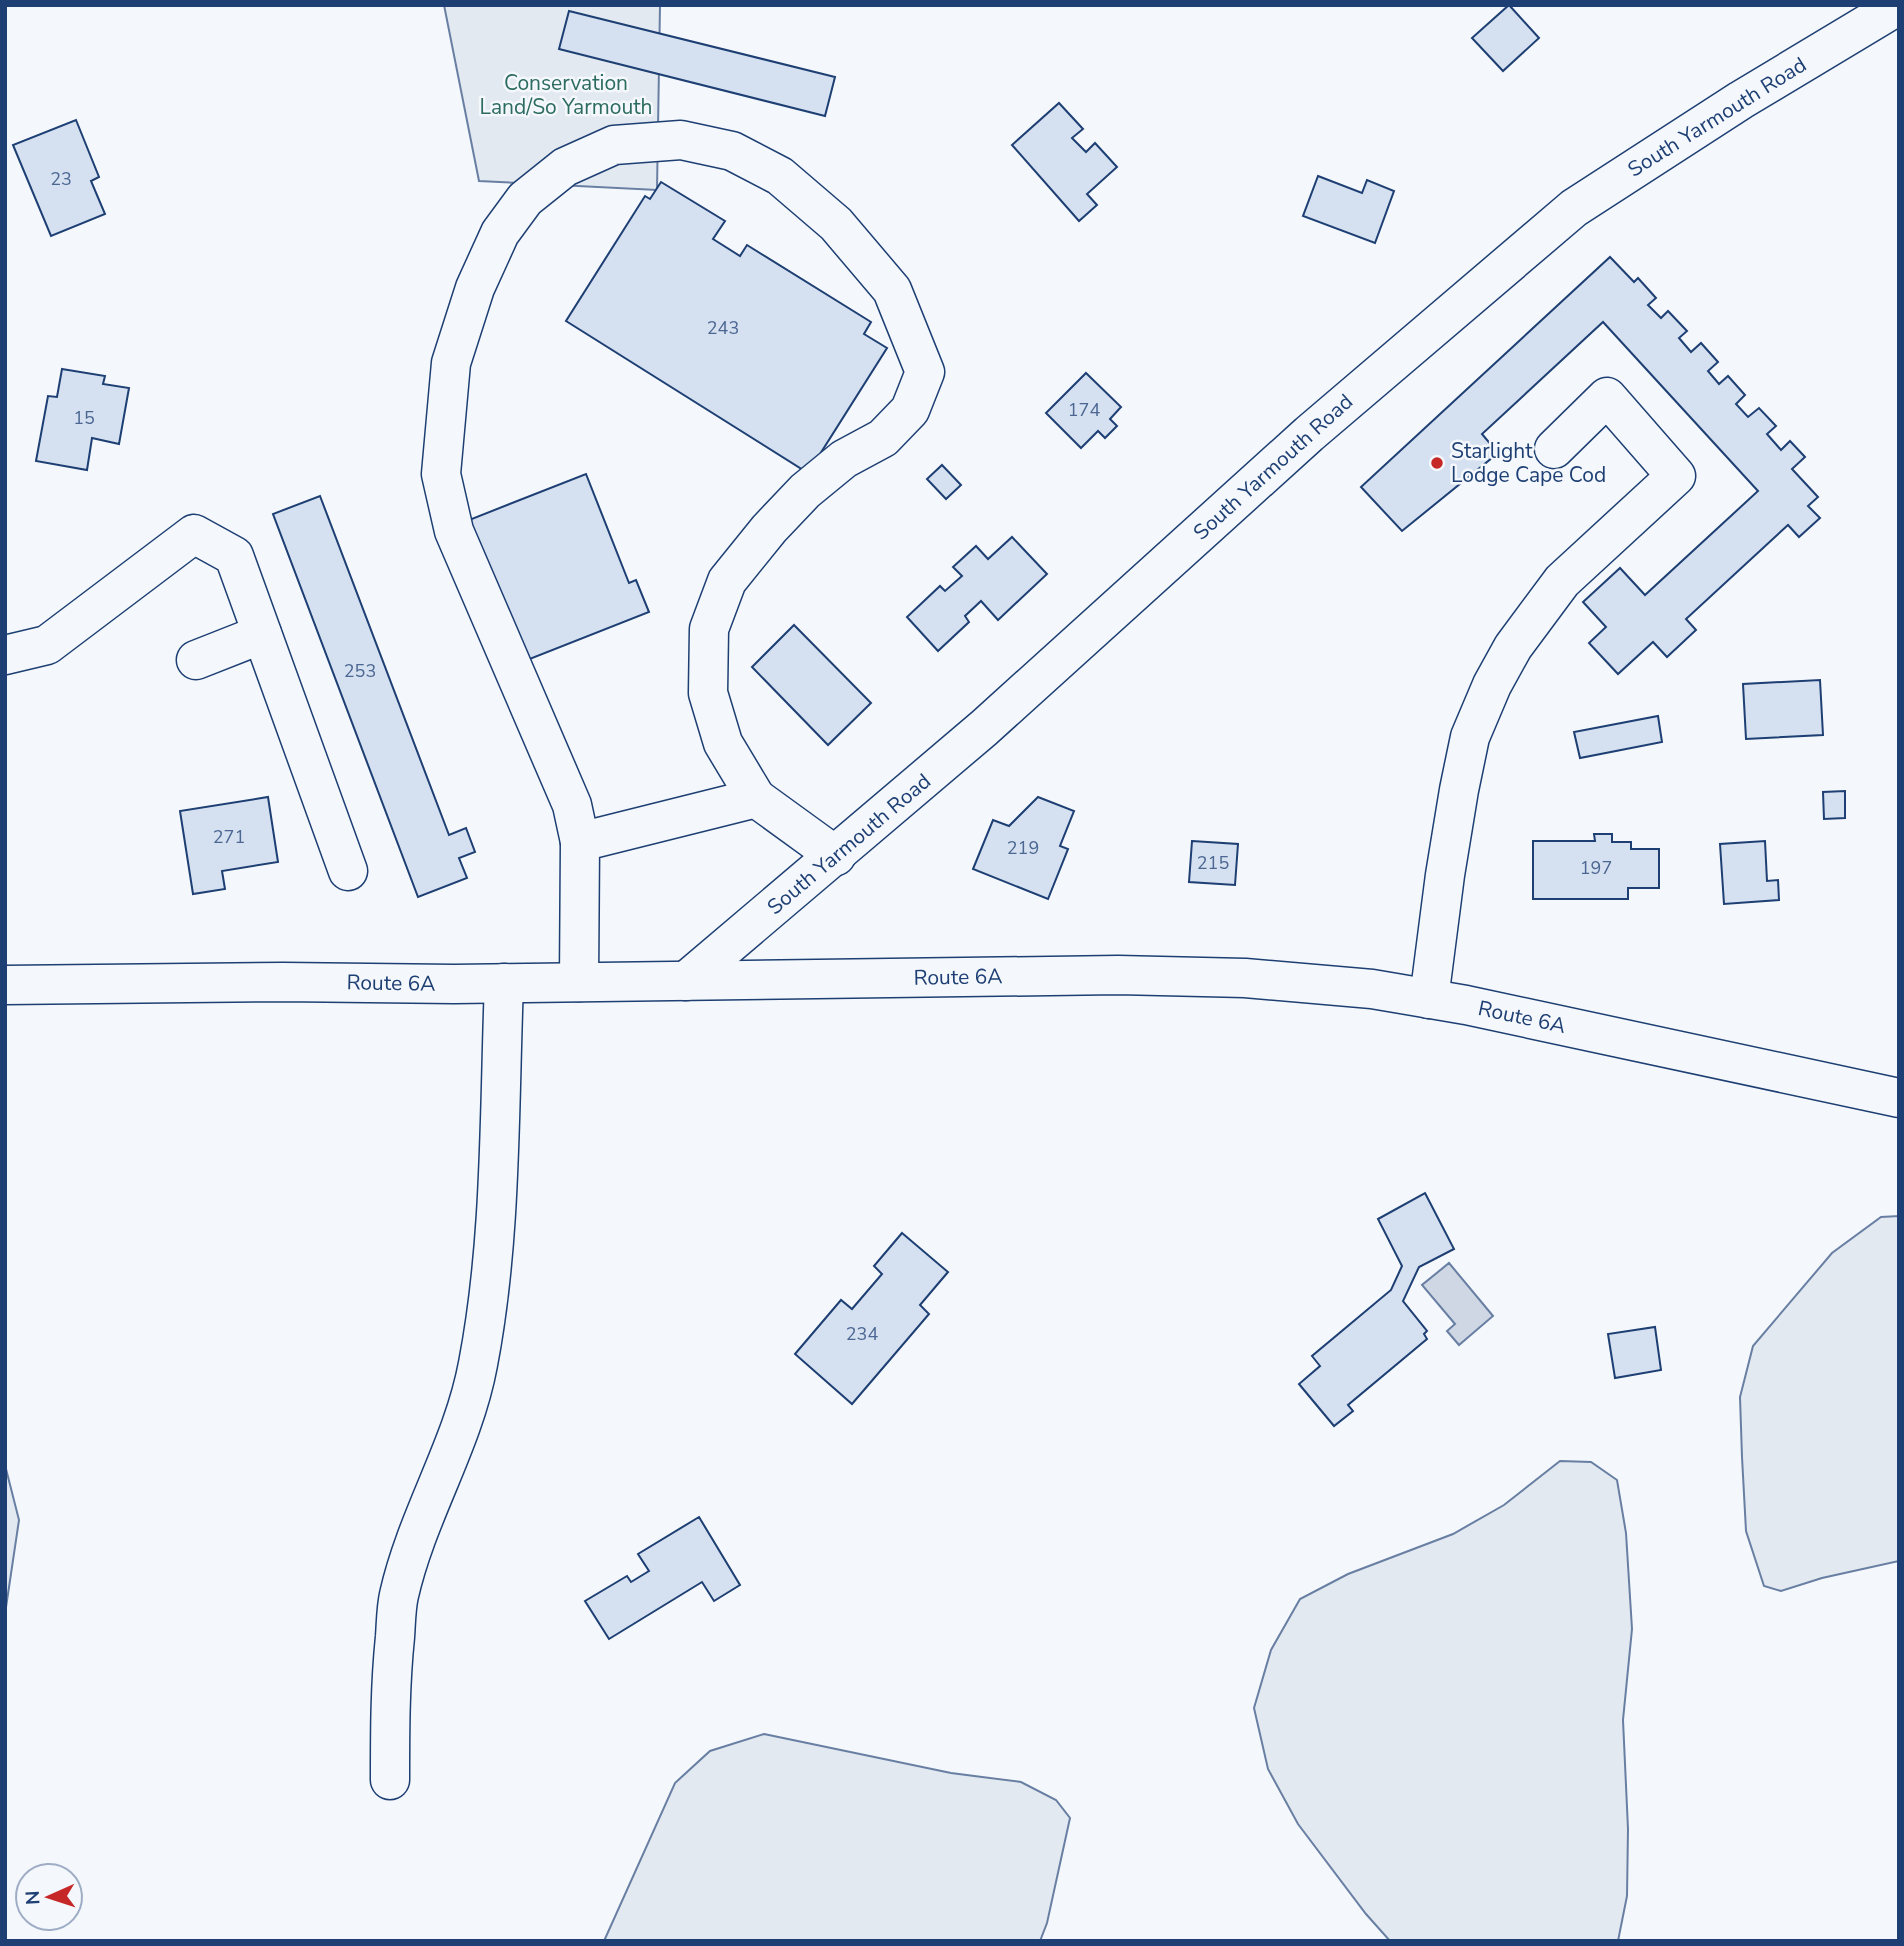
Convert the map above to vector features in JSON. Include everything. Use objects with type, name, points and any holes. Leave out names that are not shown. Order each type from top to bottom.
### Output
[{"type":"main road","name":"South Yarmouth Road","points":[[686,981],[984,728],[1309,435],[1574,208],[1741,100],[1899,5]]},
{"type":"main road","points":[[579,982],[580,842],[572,805],[454,531],[441,474],[451,363],[475,288],[500,233],[525,199],[565,167],[614,145],[681,140],[732,151],[780,176],[836,224],[892,289],[925,372],[910,410],[883,438],[844,459],[805,491],[769,529],[727,581],[709,629],[708,692],[723,743],[756,798],[835,856]]},
{"type":"main road","points":[[1429,999],[1459,790],[1470,737],[1492,685],[1513,647],[1562,581],[1676,476],[1607,397],[1554,449]]},
{"type":"main road","points":[[5,655],[47,645],[194,534],[234,556],[348,871]]},
{"type":"main road","points":[[196,660],[262,634]]},
{"type":"main road","points":[[580,842],[756,798]]},
{"type":"main road","name":"Route 6A","points":[[5,985],[504,983],[1118,975],[1292,981],[1372,989],[1544,1021],[1899,1098]]},
{"type":"main road","points":[[390,1780],[390,1685],[399,1596],[422,1521],[464,1420],[478,1365],[489,1289],[497,1180],[504,983]]},
{"type":"green space","name":"Conservation Land/So Yarmouth","points":[[444,5],[660,5],[657,190],[479,181]]},
{"type":"green space","points":[[1899,1216],[1899,1561],[1822,1578],[1781,1591],[1764,1586],[1746,1531],[1742,1457],[1740,1397],[1753,1346],[1832,1253],[1881,1217]]},
{"type":"green space","points":[[1560,1461],[1591,1462],[1617,1480],[1626,1533],[1632,1629],[1623,1720],[1628,1829],[1627,1896],[1618,1941],[1390,1941],[1366,1914],[1298,1824],[1268,1769],[1254,1708],[1271,1650],[1300,1599],[1348,1574],[1453,1534],[1504,1505]]},
{"type":"green space","points":[[5,1465],[19,1520],[5,1614]]},
{"type":"green space","points":[[764,1734],[951,1773],[1021,1782],[1056,1800],[1070,1818],[1047,1923],[1040,1941],[604,1941],[675,1783],[710,1751]]},
{"type":"shaded area","points":[[1449,1263],[1493,1316],[1459,1345],[1447,1331],[1455,1324],[1422,1285]]},
{"type":"building","points":[[1509,5],[1539,38],[1503,71],[1472,38]]},
{"type":"building","points":[[569,11],[835,77],[825,116],[559,49]]},
{"type":"building","points":[[1059,103],[1083,129],[1072,138],[1086,152],[1095,143],[1117,167],[1087,194],[1097,205],[1079,221],[1012,145]]},
{"type":"building","points":[[76,120],[99,177],[91,181],[105,214],[51,236],[13,145]]},
{"type":"building","points":[[1318,176],[1362,193],[1367,180],[1394,191],[1375,243],[1303,216]]},
{"type":"building","points":[[661,182],[725,221],[713,239],[740,256],[747,245],[871,322],[864,334],[887,348],[808,473],[566,321],[645,196],[650,199]]},
{"type":"building","name":"Starlight Lodge Cape Cod","points":[[1610,257],[1634,282],[1638,278],[1656,298],[1648,305],[1661,318],[1668,311],[1687,331],[1679,338],[1691,352],[1701,343],[1718,362],[1708,371],[1719,384],[1728,376],[1745,395],[1736,404],[1748,417],[1759,408],[1776,426],[1767,434],[1781,450],[1790,441],[1805,457],[1792,469],[1818,497],[1808,506],[1820,518],[1799,537],[1788,525],[1686,619],[1696,630],[1667,657],[1653,642],[1618,674],[1589,643],[1606,627],[1583,602],[1620,568],[1645,595],[1758,491],[1603,322],[1482,434],[1498,453],[1402,531],[1361,487]]},
{"type":"building","points":[[62,369],[105,376],[103,384],[129,388],[119,444],[92,438],[87,470],[36,461],[48,396],[57,397]]},
{"type":"building","points":[[1086,373],[1121,407],[1110,419],[1117,426],[1105,438],[1098,431],[1081,448],[1046,413]]},
{"type":"building","points":[[942,465],[961,485],[946,499],[927,479]]},
{"type":"building","points":[[586,474],[629,583],[636,580],[649,612],[512,666],[464,522]]},
{"type":"building","points":[[320,496],[449,835],[466,828],[475,852],[459,858],[467,878],[418,897],[273,514]]},
{"type":"building","points":[[1012,537],[1047,574],[998,620],[981,601],[965,616],[969,622],[938,651],[907,617],[940,586],[945,591],[962,576],[953,567],[976,546],[988,559]]},
{"type":"building","points":[[794,625],[871,703],[828,745],[752,667]]},
{"type":"building","points":[[1820,680],[1823,735],[1746,739],[1743,684]]},
{"type":"building","points":[[1658,716],[1662,742],[1580,758],[1574,732]]},
{"type":"building","points":[[1845,791],[1845,818],[1824,819],[1823,792]]},
{"type":"building","points":[[268,797],[278,862],[222,871],[225,889],[193,894],[180,811]]},
{"type":"building","points":[[1038,797],[1074,811],[1060,846],[1068,849],[1048,899],[973,869],[993,820],[1009,826]]},
{"type":"building","points":[[1594,834],[1612,834],[1612,842],[1631,842],[1631,849],[1659,849],[1659,888],[1628,888],[1628,899],[1533,899],[1533,841],[1595,841]]},
{"type":"building","points":[[1192,841],[1238,844],[1235,885],[1189,882]]},
{"type":"building","points":[[1765,841],[1767,881],[1778,880],[1779,900],[1724,904],[1720,844]]},
{"type":"building","points":[[1425,1193],[1454,1249],[1419,1267],[1403,1301],[1427,1331],[1424,1334],[1427,1339],[1348,1405],[1353,1411],[1334,1426],[1299,1384],[1320,1366],[1312,1356],[1391,1290],[1402,1266],[1378,1219]]},
{"type":"building","points":[[902,1233],[948,1272],[920,1305],[929,1314],[852,1404],[795,1354],[841,1300],[852,1309],[882,1274],[874,1266]]},
{"type":"building","points":[[1655,1327],[1661,1370],[1615,1378],[1608,1334]]},
{"type":"building","points":[[699,1517],[740,1585],[714,1601],[702,1582],[609,1639],[585,1601],[627,1576],[631,1582],[649,1571],[638,1554]]},
{"type":"place","name":"Starlight Lodge Cape Cod","points":[[1437,463]]}]
